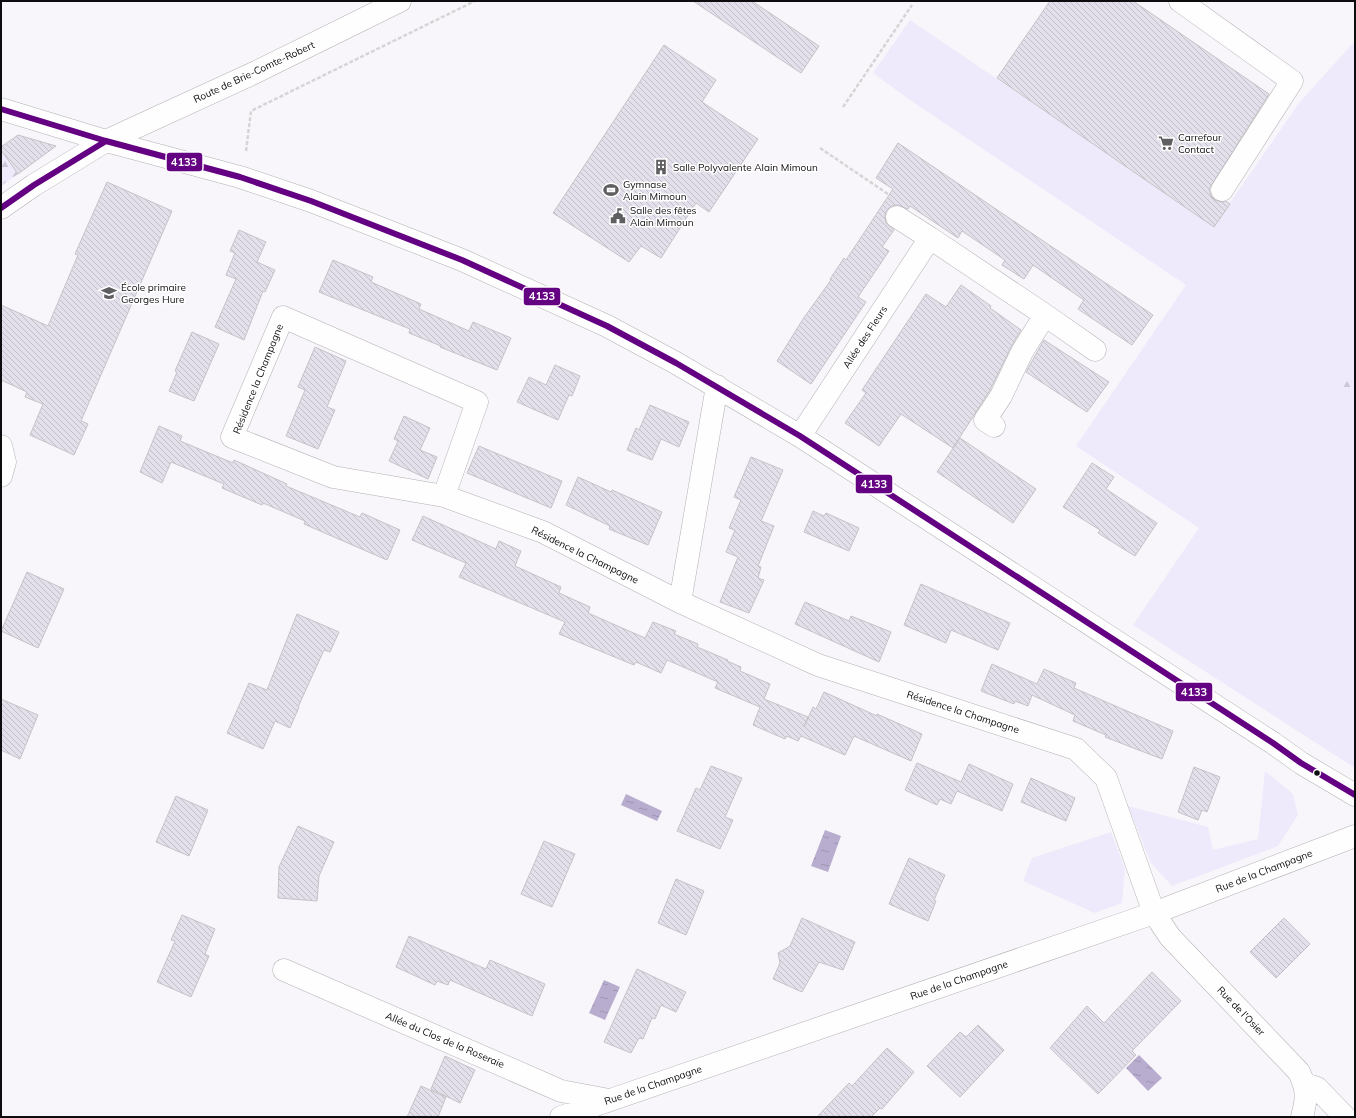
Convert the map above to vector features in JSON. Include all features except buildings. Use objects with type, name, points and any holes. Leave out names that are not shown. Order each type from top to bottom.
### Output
[{"type":"street","name":"Route de Brie-Comte-Robert","points":[[1,208],[34,184],[106,141],[254,73],[400,1]]},
{"type":"street","points":[[1180,1],[1292,81],[1222,190]]},
{"type":"street","points":[[1,109],[106,141],[240,177],[311,201],[462,260],[607,326],[717,386],[800,436],[1259,734],[1301,763],[1355,795]]},
{"type":"street","points":[[897,217],[1046,315],[1095,350]]},
{"type":"street","name":"Allée des Fleurs","points":[[800,436],[930,238]]},
{"type":"street","points":[[994,426],[985,420],[1001,396],[1022,352],[1046,315]]},
{"type":"street","name":"Résidence la Champagne","points":[[444,496],[477,402],[283,318],[232,437],[333,476],[444,496],[543,532],[680,602],[818,665],[1076,749],[1106,778],[1154,913]]},
{"type":"street","points":[[680,602],[717,386]]},
{"type":"street","points":[[1,446],[5,462],[1,476]]},
{"type":"street","name":"Rue de la Champagne","points":[[561,1117],[1154,913],[1355,836]]},
{"type":"street","name":"Rue de l'Osier","points":[[1154,913],[1170,937],[1299,1072],[1305,1084]]},
{"type":"street","name":"Allée du Clos de la Roseraie","points":[[284,970],[561,1091],[609,1100]]},
{"type":"street","points":[[1302,1117],[1306,1101],[1305,1084],[1317,1088],[1345,1117]]},
{"type":"path","points":[[240,177],[248,141],[251,112],[475,1]]},
{"type":"path","points":[[843,107],[912,6]]},
{"type":"path","points":[[820,148],[902,203],[897,217]]},
{"type":"green space","points":[[910,20],[1214,226],[1299,103],[1355,41],[1355,768],[1133,625],[1199,528],[1076,446],[1186,285],[910,100],[873,73]]},
{"type":"green space","points":[[1,150],[18,174],[1,186]]},
{"type":"green space","points":[[1355,365],[1355,399],[1341,390]]},
{"type":"green space","points":[[1265,771],[1293,794],[1298,815],[1278,846],[1172,886],[1151,863],[1128,806],[1208,827],[1213,850],[1258,839]]},
{"type":"green space","points":[[1111,832],[1125,869],[1122,903],[1095,913],[1023,881],[1032,858]]},
{"type":"water","points":[[626,794],[662,811],[657,821],[621,805]]},
{"type":"water","points":[[825,830],[841,836],[828,872],[811,866]]},
{"type":"water","points":[[604,980],[620,987],[605,1020],[589,1013]]},
{"type":"water","points":[[1139,1055],[1162,1078],[1148,1091],[1126,1068]]},
{"type":"transit line","name":"4133","points":[[1,109],[106,141],[240,177],[311,201],[462,260],[607,326],[676,363],[800,436],[1273,743],[1301,763],[1355,795]]},
{"type":"transit line","name":"4133","points":[[1,208],[34,185],[106,141]]},
{"type":"place","name":"Carrefour Contact","points":[[1166,143]]},
{"type":"place","name":"Salle Polyvalente Alain Mimoun","points":[[661,167]]},
{"type":"place","name":"Gymnase Alain Mimoun","points":[[611,190]]},
{"type":"place","name":"Salle des fêtes Alain Mimoun","points":[[618,216]]},
{"type":"place","name":"École primaire Georges Hure","points":[[109,293]]}]
